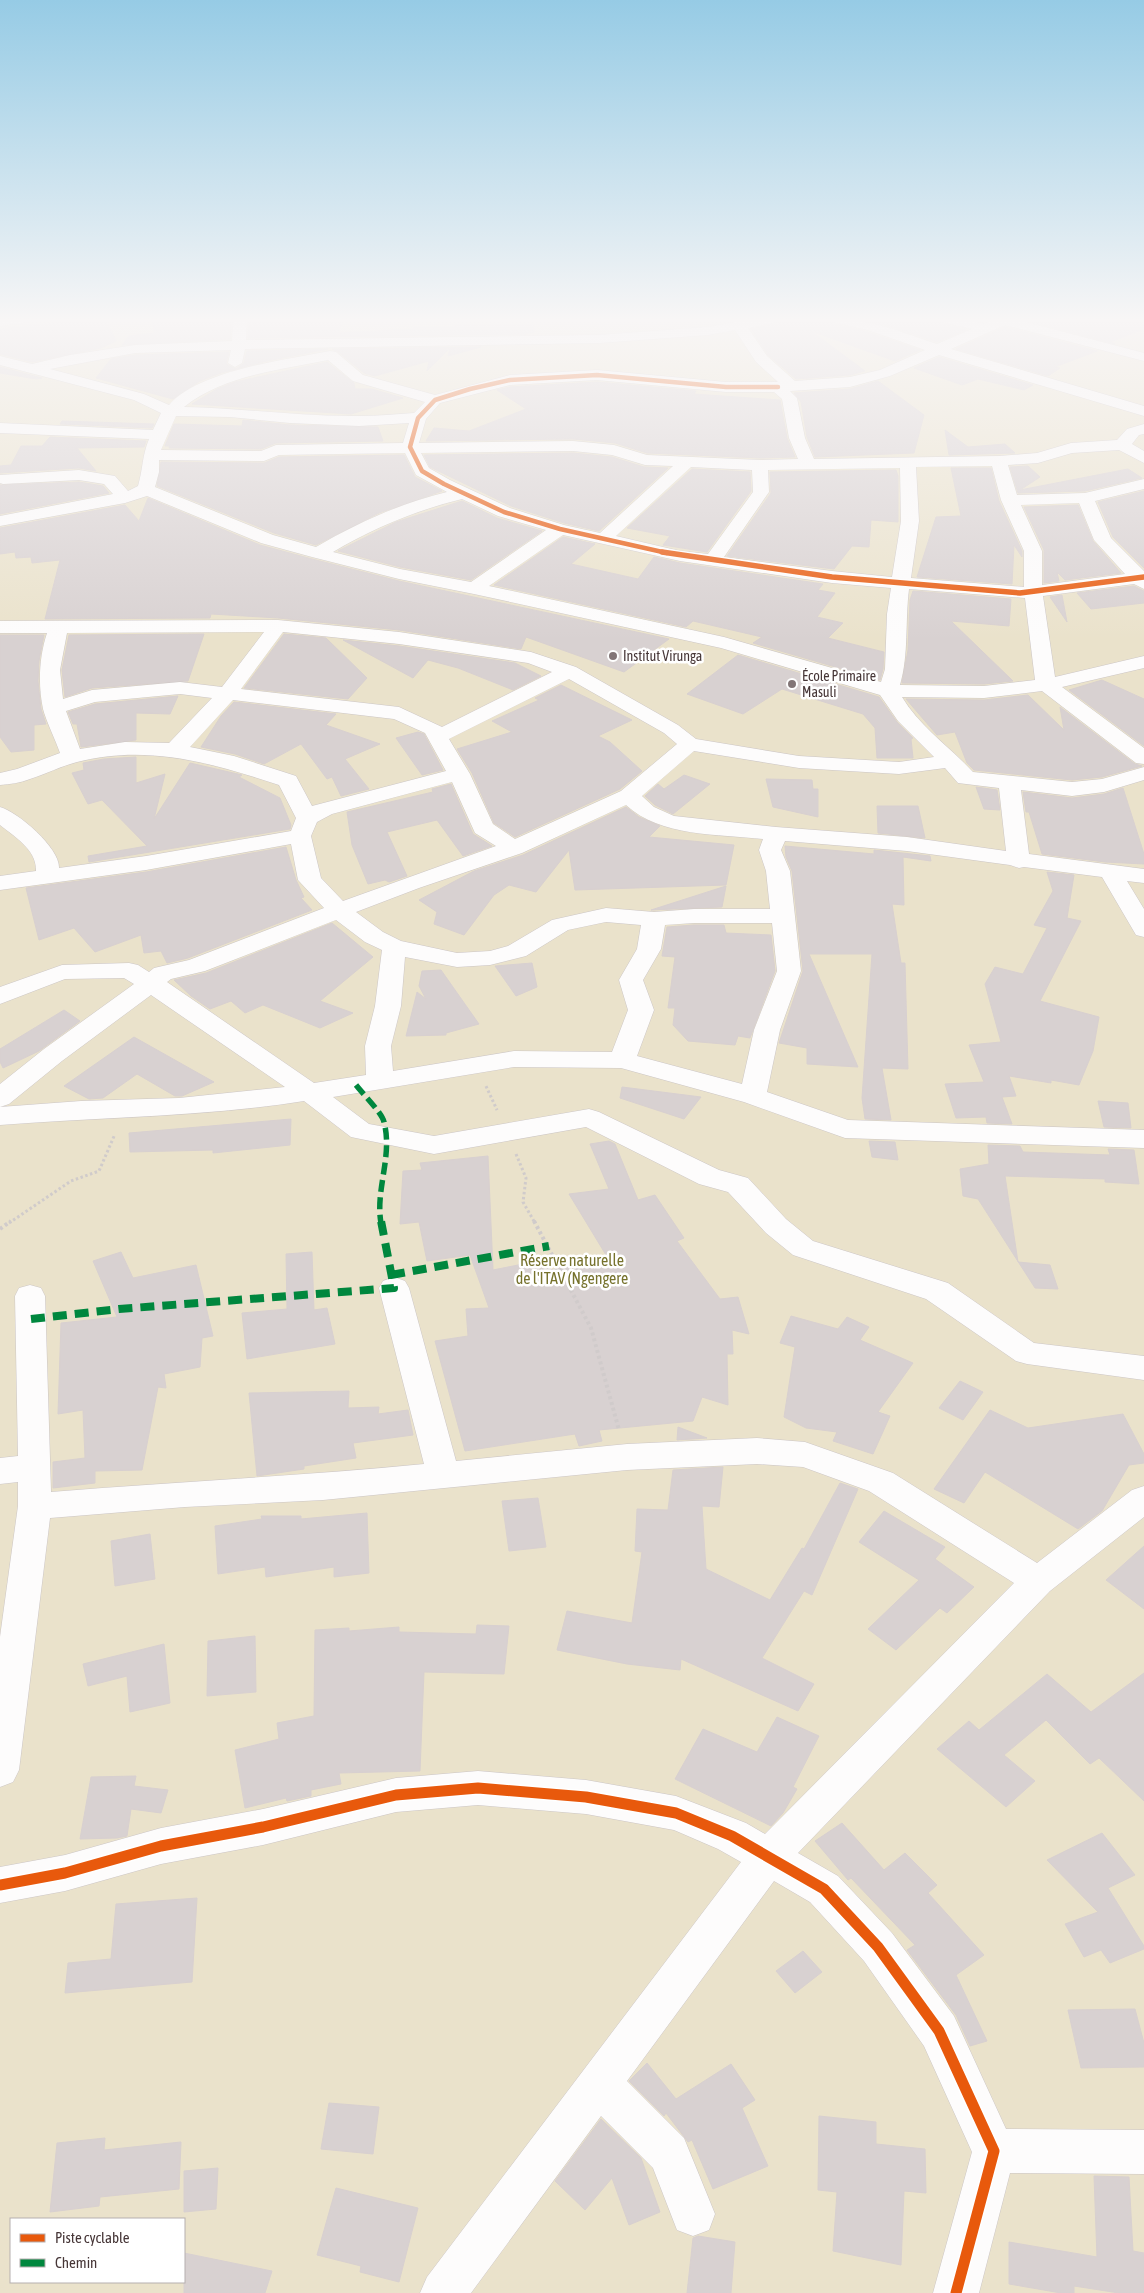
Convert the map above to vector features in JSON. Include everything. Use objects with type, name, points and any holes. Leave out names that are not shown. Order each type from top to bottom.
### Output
[{"type":"street","points":[[5,500],[125,498],[136,495],[146,489],[151,472],[151,455],[163,426]]},
{"type":"street","points":[[416,426],[410,447],[422,471],[464,493],[504,512],[560,529],[680,556],[832,578],[1020,593],[1142,579]]},
{"type":"street","points":[[795,426],[797,438],[808,464]]},
{"type":"street","points":[[0,428],[159,435]]},
{"type":"street","points":[[1122,445],[1133,432],[1144,429]]},
{"type":"street","points":[[151,455],[264,456],[276,450],[573,446],[614,450],[646,460],[686,463],[760,465],[908,464],[1038,458],[1071,448],[1122,445],[1144,458]]},
{"type":"street","points":[[999,461],[1010,500],[1032,551],[1033,590],[1046,685],[1144,758]]},
{"type":"street","points":[[604,538],[686,463]]},
{"type":"street","points":[[908,464],[910,521],[896,614],[895,669],[888,690],[895,704],[917,732],[952,761],[966,778],[1072,789],[1104,785],[1144,773]]},
{"type":"street","points":[[712,561],[761,492],[760,465]]},
{"type":"street","points":[[5,500],[79,475],[109,480],[125,498]]},
{"type":"street","points":[[1010,500],[1085,498],[1144,484]]},
{"type":"street","points":[[146,489],[267,539],[318,553],[399,574],[474,588],[724,643],[888,690],[984,692],[1046,685],[1144,662]]},
{"type":"street","points":[[318,553],[361,528],[435,500],[464,493]]},
{"type":"street","points":[[1085,498],[1103,540],[1142,579]]},
{"type":"street","points":[[474,588],[560,529]]},
{"type":"street","points":[[59,626],[50,658],[53,709],[72,756]]},
{"type":"street","points":[[0,627],[278,626],[399,638],[531,658],[569,671],[671,729],[690,744],[800,762],[899,768],[952,761]]},
{"type":"street","points":[[175,750],[227,694],[278,626]]},
{"type":"street","points":[[437,738],[569,671]]},
{"type":"street","points":[[53,709],[92,696],[180,688],[399,713],[433,729],[459,774],[483,828],[514,848]]},
{"type":"street","points":[[0,1098],[53,1055],[163,973],[196,966],[338,910],[514,848],[629,796],[690,744]]},
{"type":"street","points":[[0,779],[22,775],[72,756],[125,748],[175,750],[226,761],[288,781],[303,827],[310,880],[338,910],[374,937],[394,947],[457,960],[490,958],[516,950],[560,924],[606,915],[654,919],[694,916],[782,916]]},
{"type":"street","points":[[0,883],[146,863],[245,844],[303,827],[324,809],[459,774]]},
{"type":"street","points":[[1009,783],[1019,861]]},
{"type":"street","points":[[629,796],[646,812],[670,822],[776,834],[907,844],[1112,874],[1144,876]]},
{"type":"street","points":[[0,814],[32,840],[48,860],[47,876]]},
{"type":"street","points":[[752,1096],[767,1030],[789,971],[778,871],[770,850],[776,834]]},
{"type":"street","points":[[1112,874],[1144,930]]},
{"type":"street","points":[[622,1060],[641,1010],[631,980],[649,949],[654,919]]},
{"type":"street","points":[[380,1081],[378,1046],[388,1006],[394,947]]},
{"type":"street","points":[[0,996],[62,972],[129,970],[309,1092],[361,1131],[434,1145],[589,1118],[709,1177],[738,1185],[776,1226],[802,1248],[870,1271],[937,1290],[1027,1353],[1144,1368]]},
{"type":"street","points":[[0,1116],[179,1107],[309,1092],[514,1059],[622,1060],[752,1096],[844,1129],[985,1132],[1119,1140],[1144,1139]]},
{"type":"street","points":[[394,1288],[443,1474]]},
{"type":"street","points":[[0,1770],[35,1506],[30,1296]]},
{"type":"street","points":[[35,1506],[185,1494],[323,1487],[627,1457],[757,1451],[805,1455],[881,1482],[1038,1581]]},
{"type":"street","points":[[0,1471],[34,1467]]},
{"type":"street","points":[[443,2293],[768,1858],[1038,1581],[1144,1499]]},
{"type":"street","points":[[0,1885],[64,1873],[161,1846],[263,1827],[396,1796],[478,1788],[586,1797],[676,1813],[732,1836],[824,1889],[878,1947],[939,2031],[994,2151],[956,2293]]},
{"type":"street","points":[[599,2085],[627,2110],[669,2153],[693,2214]]},
{"type":"street","points":[[994,2151],[1144,2152]]},
{"type":"path","points":[[477,1066],[526,1178],[523,1202],[549,1246],[591,1328],[627,1457]]},
{"type":"path","points":[[0,1229],[71,1181],[99,1171],[110,1150],[123,1109]]},
{"type":"green space","name":"Réserve naturelle de l'ITAV (Ngengere","points":[[0,426],[1144,426],[1144,2293],[0,2293]]},
{"type":"building","points":[[106,426],[153,426],[152,428]]},
{"type":"building","points":[[173,426],[378,427],[383,441],[276,443],[261,449],[169,448],[170,446],[165,446]]},
{"type":"building","points":[[482,426],[785,426],[787,438],[795,457],[760,458],[647,453],[615,443],[573,439],[426,441],[434,428],[469,431]]},
{"type":"building","points":[[805,426],[921,426],[914,453],[815,457],[807,437]]},
{"type":"building","points":[[945,430],[968,447],[1005,444],[1015,453],[949,455]]},
{"type":"building","points":[[50,437],[146,441],[144,447],[77,448],[96,471],[79,468],[0,473],[0,466],[11,465],[21,446],[42,446]]},
{"type":"building","points":[[573,453],[612,457],[644,467],[668,468],[599,531],[564,523],[511,506],[430,467],[424,455]]},
{"type":"building","points":[[404,455],[415,477],[442,491],[379,513],[316,545],[274,533],[157,486],[161,462],[264,463],[279,457]]},
{"type":"building","points":[[1028,466],[1040,477],[1020,490],[1128,469],[1142,478],[1085,491],[1018,493],[1010,467]]},
{"type":"building","points":[[951,468],[991,468],[999,501],[1022,551],[1022,557],[1014,545],[1012,584],[917,577],[936,517],[961,516]]},
{"type":"building","points":[[692,469],[750,472],[751,491],[707,552],[663,545],[670,536],[627,528]]},
{"type":"building","points":[[896,470],[898,476],[898,522],[871,520],[869,547],[852,546],[834,569],[727,556],[771,493],[770,472]]},
{"type":"building","points":[[79,482],[103,486],[109,493],[0,514],[0,485]]},
{"type":"building","points":[[1144,491],[1144,568],[1113,537],[1098,502]]},
{"type":"building","points":[[148,498],[260,545],[399,581],[669,639],[624,672],[526,637],[521,649],[399,630],[278,618],[211,614],[210,618],[45,619],[60,560],[32,563],[31,557],[16,558],[15,552],[0,554],[0,528],[125,505],[139,521]]},
{"type":"building","points":[[462,501],[497,518],[542,531],[471,580],[400,567],[338,551],[396,522]]},
{"type":"building","points":[[1078,505],[1093,541],[1121,573],[1065,580],[1057,572],[1059,581],[1044,583],[1044,550],[1024,507]]},
{"type":"building","points":[[563,537],[595,544],[571,564],[638,579],[654,557],[680,563],[823,584],[818,590],[835,593],[817,617],[843,623],[828,638],[884,652],[880,680],[753,643],[762,637],[693,621],[686,627],[494,585]]},
{"type":"building","points":[[1134,586],[1144,591],[1144,603],[1091,609],[1077,593]]},
{"type":"building","points":[[913,591],[1011,599],[1009,626],[951,621],[1013,681],[984,684],[902,683],[908,650],[910,600]]},
{"type":"building","points":[[1062,595],[1067,622],[1050,597]]},
{"type":"building","points":[[204,634],[188,681],[92,688],[65,697],[62,670],[69,635]]},
{"type":"building","points":[[284,634],[326,638],[367,678],[348,699],[244,688]]},
{"type":"building","points":[[0,635],[44,635],[39,661],[38,681],[41,709],[46,724],[34,725],[34,750],[11,752],[0,737]]},
{"type":"building","points":[[343,640],[515,663],[541,676],[513,690],[458,668],[428,660],[413,678]]},
{"type":"building","points":[[738,655],[879,697],[897,722],[913,738],[911,739],[913,758],[877,758],[875,728],[863,714],[782,689],[743,714],[687,694]]},
{"type":"building","points":[[1102,680],[1144,699],[1144,746],[1069,690]]},
{"type":"building","points":[[561,685],[632,720],[598,736],[610,742],[642,771],[620,789],[515,837],[494,823],[472,773],[457,749],[512,732],[492,721],[539,700],[535,698]]},
{"type":"building","points":[[1028,695],[1064,730],[1060,707],[1135,764],[1142,766],[1102,777],[1072,780],[974,770],[967,763],[955,732],[937,735],[906,699],[984,700]]},
{"type":"building","points":[[178,696],[170,714],[136,713],[136,740],[81,747],[77,724],[73,724],[68,712],[95,704]]},
{"type":"building","points":[[234,702],[336,714],[326,725],[380,744],[345,759],[369,789],[341,796],[332,777],[327,779],[301,744],[264,764],[235,754],[201,747],[221,716]]},
{"type":"building","points":[[418,732],[424,734],[443,770],[422,775],[396,738]]},
{"type":"building","points":[[136,757],[136,783],[165,774],[154,819],[190,763],[242,775],[239,777],[280,798],[291,825],[290,829],[89,862],[88,856],[147,846],[102,800],[88,804],[72,773],[84,770],[83,763],[104,759]]},
{"type":"building","points":[[684,775],[710,784],[673,814],[655,805],[645,796],[658,784],[664,789]]},
{"type":"building","points":[[766,779],[812,780],[813,789],[818,789],[818,817],[773,807]]},
{"type":"building","points":[[451,784],[473,834],[492,846],[463,856],[437,820],[387,832],[407,876],[389,882],[385,880],[368,884],[352,845],[347,812],[433,792],[432,789]]},
{"type":"building","points":[[976,787],[997,790],[1000,810],[984,809]]},
{"type":"building","points":[[1123,788],[1144,854],[1144,864],[1105,862],[1042,854],[1029,812],[1026,812],[1023,792],[1072,798],[1104,794]]},
{"type":"building","points":[[877,806],[918,806],[925,838],[878,833]]},
{"type":"building","points":[[626,807],[639,817],[660,826],[649,837],[734,845],[726,885],[575,890],[569,850],[536,892],[509,885],[494,895],[464,935],[434,924],[437,912],[419,900],[474,871],[523,855]]},
{"type":"building","points":[[785,846],[874,854],[874,850],[930,856],[931,861],[903,857],[904,905],[892,904],[901,963],[905,963],[908,1069],[882,1068],[891,1120],[865,1119],[862,1098],[872,954],[809,954],[858,1067],[807,1064],[807,1048],[779,1043],[803,971],[792,871],[786,857]]},
{"type":"building","points":[[286,847],[296,880],[304,897],[301,898],[312,910],[188,958],[167,963],[161,951],[144,953],[141,935],[95,952],[74,928],[39,940],[26,888],[146,872]]},
{"type":"building","points":[[1047,872],[1074,875],[1067,918],[1081,921],[1040,1001],[1099,1017],[1093,1051],[1079,1085],[1051,1080],[1051,1083],[1009,1076],[1016,1096],[1002,1097],[1012,1124],[987,1123],[986,1117],[956,1118],[945,1084],[984,1082],[969,1045],[1001,1042],[985,984],[995,967],[1023,974],[1047,928],[1034,925],[1053,891]]},
{"type":"building","points":[[726,886],[722,907],[651,910]]},
{"type":"building","points":[[332,923],[373,957],[320,1001],[353,1013],[320,1028],[263,1005],[245,1013],[231,1001],[210,1009],[191,996],[174,980],[206,973]]},
{"type":"building","points":[[724,925],[726,933],[771,935],[775,971],[750,1038],[738,1036],[735,1045],[688,1041],[673,1025],[675,1008],[668,1008],[675,957],[662,956],[667,927]]},
{"type":"building","points":[[532,963],[537,987],[516,996],[495,966]]},
{"type":"building","points":[[441,970],[479,1024],[446,1033],[446,1035],[406,1036],[417,992],[426,999],[419,986],[422,971]]},
{"type":"building","points":[[64,1010],[80,1021],[39,1051],[3,1068],[0,1062],[0,1049]]},
{"type":"building","points":[[134,1037],[214,1082],[182,1096],[175,1096],[137,1074],[103,1098],[89,1099],[64,1086]]},
{"type":"building","points":[[622,1087],[701,1097],[684,1119],[620,1098]]},
{"type":"building","points":[[1098,1101],[1128,1103],[1131,1128],[1104,1127]]},
{"type":"building","points":[[291,1119],[290,1145],[213,1153],[213,1150],[130,1152],[129,1133]]},
{"type":"building","points":[[609,1141],[615,1144],[638,1200],[655,1195],[684,1238],[677,1241],[720,1299],[738,1297],[749,1334],[732,1330],[733,1354],[727,1354],[728,1405],[702,1397],[693,1421],[599,1430],[602,1441],[579,1446],[575,1434],[465,1451],[435,1341],[468,1336],[466,1309],[489,1308],[470,1255],[427,1261],[419,1222],[400,1224],[403,1171],[422,1170],[420,1163],[488,1156],[493,1270],[548,1259],[551,1270],[606,1255],[569,1194],[609,1189],[590,1144]]},
{"type":"building","points":[[869,1141],[895,1142],[898,1160],[872,1157]]},
{"type":"building","points":[[988,1145],[1020,1146],[1023,1152],[1110,1155],[1108,1149],[1134,1150],[1139,1184],[1105,1182],[1105,1179],[1005,1176],[1018,1261],[978,1199],[963,1196],[960,1169],[989,1164]]},
{"type":"building","points":[[121,1252],[133,1278],[196,1265],[213,1336],[202,1338],[200,1367],[164,1374],[166,1388],[158,1387],[142,1470],[95,1471],[95,1483],[53,1488],[53,1462],[85,1458],[83,1410],[58,1414],[61,1323],[117,1317],[93,1261]]},
{"type":"building","points":[[312,1252],[314,1310],[327,1308],[335,1344],[247,1359],[242,1313],[287,1309],[286,1254]]},
{"type":"building","points":[[1018,1262],[1050,1265],[1058,1289],[1035,1288]]},
{"type":"building","points":[[791,1316],[838,1329],[847,1317],[869,1327],[860,1340],[913,1363],[878,1412],[890,1416],[873,1454],[833,1441],[837,1432],[806,1428],[784,1417],[795,1347],[780,1343]]},
{"type":"building","points":[[960,1381],[983,1392],[963,1420],[939,1408]]},
{"type":"building","points":[[349,1391],[348,1408],[379,1407],[378,1414],[408,1410],[413,1435],[353,1443],[356,1458],[304,1466],[304,1469],[257,1476],[249,1393]]},
{"type":"building","points":[[990,1410],[1028,1428],[1123,1414],[1144,1454],[1144,1463],[1129,1465],[1102,1511],[1078,1529],[985,1472],[964,1503],[934,1489]]},
{"type":"building","points":[[678,1427],[707,1438],[677,1440]]},
{"type":"building","points":[[723,1467],[719,1507],[702,1506],[706,1569],[770,1600],[802,1548],[804,1549],[840,1483],[858,1489],[812,1595],[804,1591],[762,1658],[814,1684],[798,1711],[681,1659],[680,1670],[627,1664],[557,1650],[567,1611],[632,1623],[642,1552],[635,1551],[637,1509],[668,1510],[673,1470]]},
{"type":"building","points":[[538,1498],[546,1547],[509,1551],[502,1501]]},
{"type":"building","points":[[884,1511],[945,1547],[935,1559],[974,1587],[947,1613],[940,1608],[896,1650],[868,1629],[919,1580],[859,1542]]},
{"type":"building","points":[[367,1513],[369,1573],[334,1577],[334,1567],[266,1577],[265,1567],[218,1574],[215,1526],[262,1519],[261,1516],[301,1516],[301,1519]]},
{"type":"building","points":[[150,1534],[155,1579],[115,1586],[111,1541]]},
{"type":"building","points":[[1144,1546],[1144,1609],[1106,1580]]},
{"type":"building","points":[[477,1625],[509,1626],[504,1674],[424,1672],[420,1771],[339,1773],[341,1784],[311,1790],[311,1796],[287,1801],[286,1798],[245,1808],[235,1750],[279,1739],[277,1723],[314,1716],[315,1630],[349,1628],[349,1631],[399,1627],[399,1632],[476,1634]]},
{"type":"building","points":[[255,1636],[256,1692],[207,1696],[208,1641]]},
{"type":"building","points":[[164,1644],[170,1703],[130,1712],[127,1676],[88,1686],[83,1664]]},
{"type":"building","points":[[1144,1673],[1144,1801],[1099,1758],[1090,1764],[1046,1720],[1004,1755],[1035,1781],[1006,1807],[937,1749],[969,1721],[979,1730],[1047,1674],[1091,1712]]},
{"type":"building","points":[[777,1717],[819,1736],[793,1787],[797,1789],[783,1813],[771,1826],[675,1779],[703,1729],[757,1752]]},
{"type":"building","points":[[136,1776],[134,1786],[168,1790],[161,1813],[131,1809],[127,1836],[80,1839],[91,1777]]},
{"type":"building","points":[[842,1823],[884,1870],[905,1853],[937,1885],[928,1893],[984,1955],[956,1975],[987,2041],[970,2046],[956,2015],[907,1950],[915,1945],[851,1878],[848,1880],[815,1841]]},
{"type":"building","points":[[1102,1833],[1135,1875],[1108,1888],[1144,1946],[1144,1949],[1110,1963],[1101,1950],[1084,1957],[1065,1924],[1098,1912],[1047,1860]]},
{"type":"building","points":[[197,1898],[192,1982],[65,1993],[68,1963],[111,1959],[116,1904]]},
{"type":"building","points":[[803,1951],[822,1972],[795,1993],[776,1971]]},
{"type":"building","points":[[1135,2009],[1144,2043],[1144,2067],[1081,2068],[1068,2010]]},
{"type":"building","points":[[647,2063],[676,2099],[731,2064],[755,2100],[742,2108],[768,2166],[713,2189],[692,2140],[688,2142],[666,2113],[664,2116],[629,2081]]},
{"type":"building","points":[[329,2103],[379,2107],[373,2154],[321,2149]]},
{"type":"building","points":[[819,2116],[876,2122],[876,2144],[925,2149],[926,2193],[904,2191],[901,2265],[833,2251],[837,2192],[818,2190]]},
{"type":"building","points":[[601,2119],[641,2158],[660,2212],[629,2225],[612,2178],[585,2210],[555,2181]]},
{"type":"building","points":[[105,2138],[104,2150],[181,2142],[179,2189],[100,2197],[99,2206],[50,2212],[57,2143]]},
{"type":"building","points":[[218,2168],[216,2209],[184,2212],[184,2171]]},
{"type":"building","points":[[1094,2176],[1129,2177],[1133,2251],[1144,2253],[1144,2293],[1119,2293],[1074,2286],[1074,2293],[1061,2293],[1009,2284],[1009,2242],[1097,2257]]},
{"type":"building","points":[[336,2188],[418,2208],[399,2282],[360,2272],[361,2266],[317,2255]]},
{"type":"building","points":[[698,2236],[735,2242],[731,2293],[687,2293],[693,2238]]},
{"type":"building","points":[[185,2253],[272,2271],[265,2293],[184,2293]]},
{"type":"marked path","points":[[31,1319],[119,1309],[394,1288],[378,1207],[386,1159],[384,1121],[356,1085]]},
{"type":"marked path","points":[[391,1275],[549,1246]]},
{"type":"cycle path","points":[[416,426],[410,447],[422,471],[444,484],[504,512],[560,529],[680,556],[832,577],[1020,593],[1144,577]]},
{"type":"cycle path","points":[[0,1885],[65,1873],[161,1846],[263,1827],[396,1795],[478,1788],[586,1797],[676,1813],[732,1836],[824,1889],[878,1947],[939,2031],[994,2151],[956,2293]]},
{"type":"place","name":"Institut Virunga","points":[[613,656]]},
{"type":"place","name":"École Primaire Masuli","points":[[792,684]]}]
